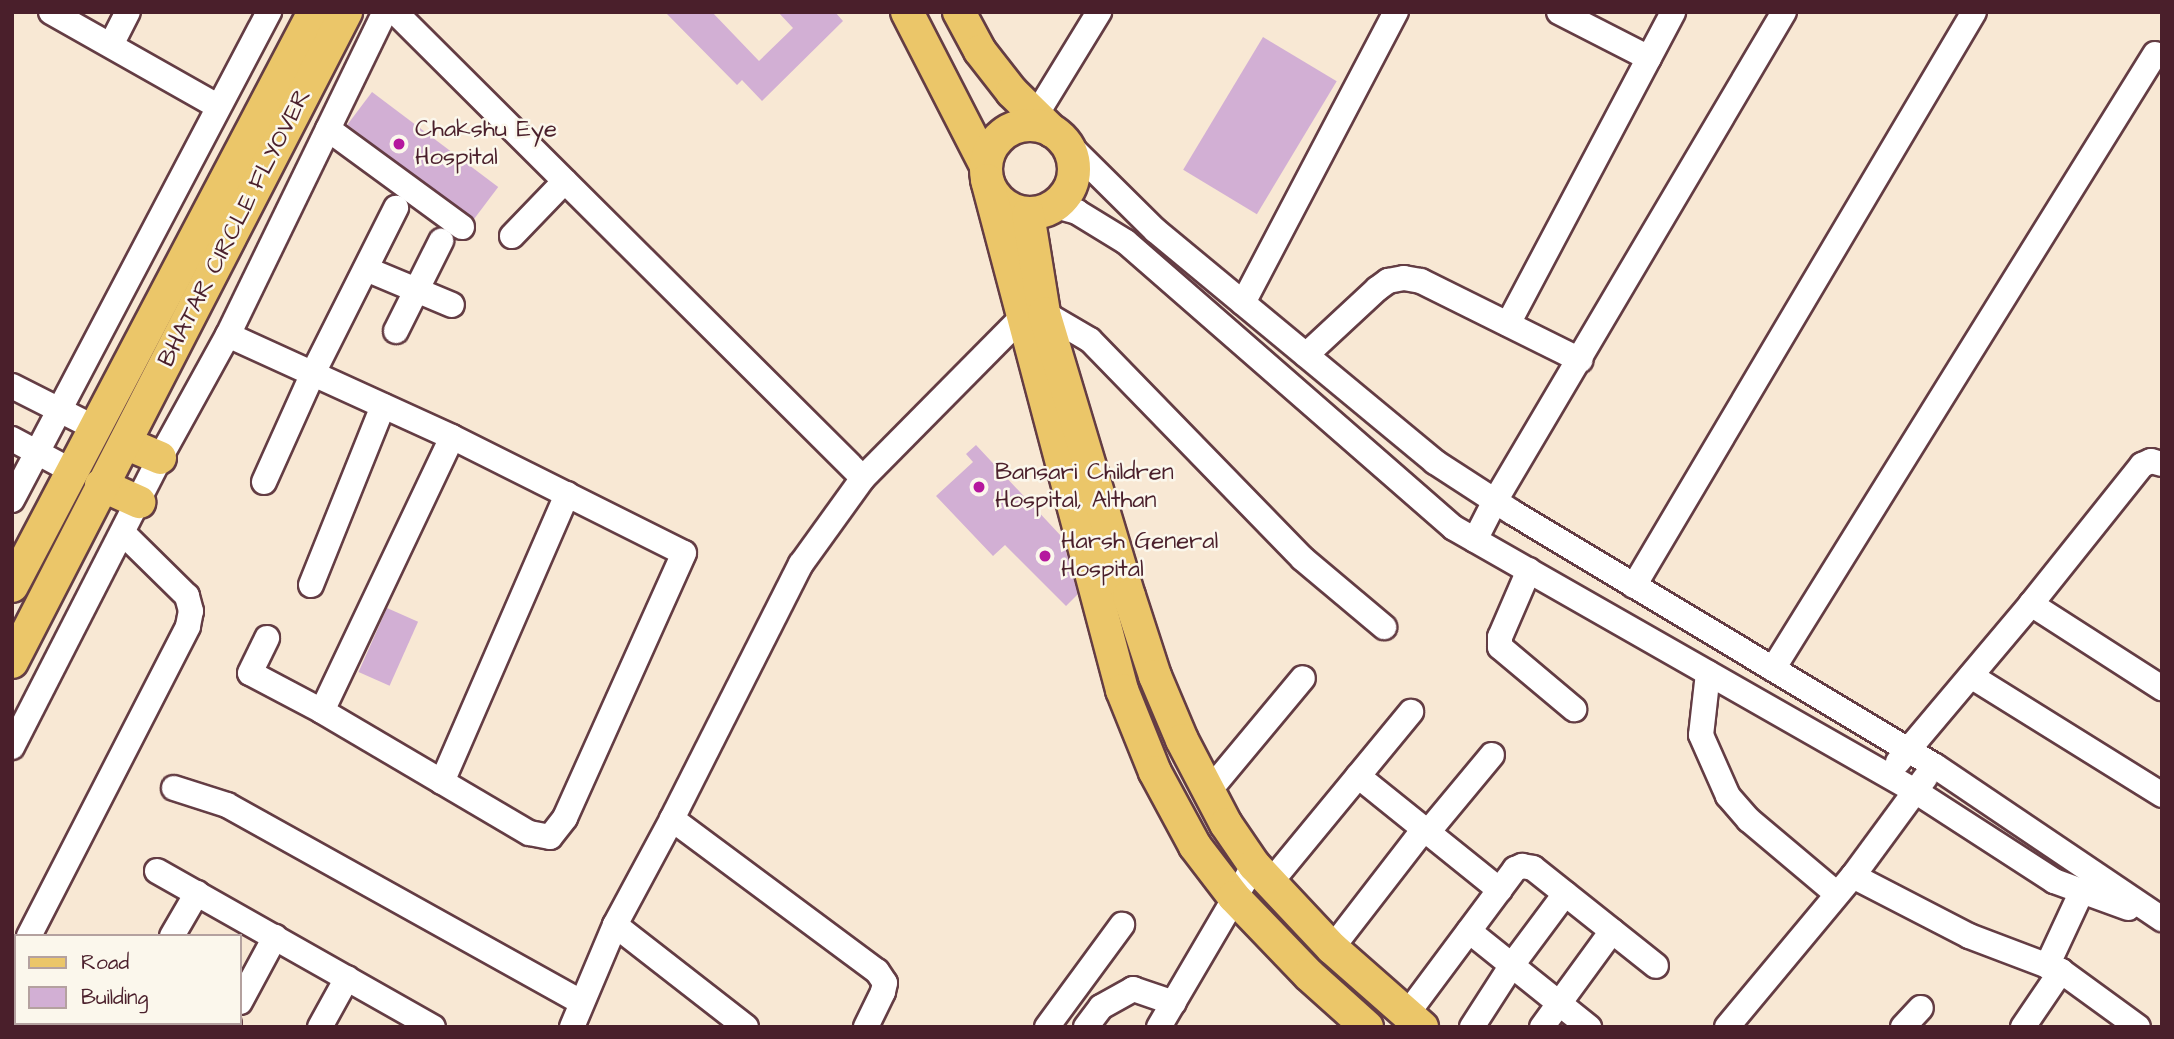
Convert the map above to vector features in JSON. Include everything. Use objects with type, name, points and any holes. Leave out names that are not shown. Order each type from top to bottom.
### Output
[{"type":"main road","points":[[907,12],[1002,204],[1041,210]]},
{"type":"main road","points":[[959,12],[980,51],[1012,92],[1072,153],[1072,183],[1041,210],[1036,254],[1035,309],[1122,690],[1155,772],[1181,821],[1234,897],[1309,975],[1367,1027]]},
{"type":"main road","name":"BHATAR CIRCLE FLYOVER","points":[[12,586],[95,428],[335,13]]},
{"type":"main road","name":"BHATAR CIRCLE FLYOVER","points":[[12,662],[125,443],[335,13]]},
{"type":"main road","points":[[1051,129],[1023,126],[1008,131],[997,140],[987,173],[1035,309],[1155,676],[1208,792],[1262,874],[1332,948],[1415,1020]]},
{"type":"main road","points":[[125,443],[160,458]]},
{"type":"main road","points":[[101,485],[139,502]]},
{"type":"street","points":[[51,12],[217,106]]},
{"type":"street","points":[[111,45],[128,12]]},
{"type":"street","points":[[12,500],[217,106],[269,12]]},
{"type":"street","points":[[12,747],[160,458],[228,335],[385,12]]},
{"type":"street","points":[[396,12],[863,478]]},
{"type":"street","points":[[1099,12],[1051,129],[1156,231],[1435,462],[1634,586],[1935,766],[2162,920]]},
{"type":"street","points":[[1243,303],[1396,12]]},
{"type":"street","points":[[1559,12],[1649,58]]},
{"type":"street","points":[[1508,324],[1673,12]]},
{"type":"street","points":[[1475,540],[1495,501],[1784,12]]},
{"type":"street","points":[[1634,586],[1974,12]]},
{"type":"street","points":[[1773,668],[2155,54]]},
{"type":"street","points":[[328,129],[463,228]]},
{"type":"street","points":[[512,236],[565,181]]},
{"type":"street","points":[[264,482],[313,373],[396,208]]},
{"type":"street","points":[[1041,210],[1077,212],[1126,242],[1454,527],[1915,791],[2054,880],[2162,920]]},
{"type":"street","points":[[396,331],[441,241]]},
{"type":"street","points":[[366,269],[452,305]]},
{"type":"street","points":[[1306,355],[1377,289],[1388,281],[1404,278],[1421,281],[1580,360]]},
{"type":"street","points":[[572,1027],[615,925],[672,819],[800,564],[863,478],[1035,309],[1090,340],[1303,559],[1384,628]]},
{"type":"street","points":[[228,335],[452,437],[684,552],[557,831],[550,837],[529,833],[321,710],[250,673],[267,638]]},
{"type":"street","points":[[12,386],[95,428]]},
{"type":"street","points":[[311,585],[383,406]]},
{"type":"street","points":[[321,710],[452,437]]},
{"type":"street","points":[[12,439],[72,471]]},
{"type":"street","points":[[1887,775],[2031,604],[2142,465],[2158,458]]},
{"type":"street","points":[[442,782],[568,494]]},
{"type":"street","points":[[30,934],[182,643],[188,626],[191,611],[187,596],[123,533]]},
{"type":"street","points":[[1529,570],[1500,637],[1500,647],[1574,709]]},
{"type":"street","points":[[2031,604],[2159,678]]},
{"type":"street","points":[[1708,673],[1701,735],[1728,796],[1749,820],[1845,885],[2054,968],[2138,1027]]},
{"type":"street","points":[[1971,676],[2162,795]]},
{"type":"street","points":[[1208,792],[1303,678]]},
{"type":"street","points":[[1159,1027],[1234,897],[1262,874],[1358,776],[1410,712]]},
{"type":"street","points":[[1332,948],[1426,831],[1492,755]]},
{"type":"street","points":[[1727,1027],[1845,885],[1935,766]]},
{"type":"street","points":[[1358,776],[1500,890]]},
{"type":"street","points":[[174,788],[227,805],[581,1003]]},
{"type":"street","points":[[672,819],[877,971],[885,983],[866,1027]]},
{"type":"street","points":[[1415,1020],[1469,931],[1515,869],[1528,866],[1656,966]]},
{"type":"street","points":[[157,871],[430,1026]]},
{"type":"street","points":[[2023,1027],[2054,968],[2082,891]]},
{"type":"street","points":[[173,934],[197,893]]},
{"type":"street","points":[[1472,1027],[1512,965],[1565,894]]},
{"type":"street","points":[[615,925],[747,1027]]},
{"type":"street","points":[[1047,1027],[1122,925]]},
{"type":"street","points":[[1469,931],[1589,1027]]},
{"type":"street","points":[[1542,1027],[1612,931]]},
{"type":"street","points":[[242,998],[275,937]]},
{"type":"street","points":[[320,1027],[346,978]]},
{"type":"street","points":[[1086,1027],[1101,1007],[1133,989],[1174,1003]]},
{"type":"street","points":[[1903,1027],[1921,1008]]},
{"type":"building","points":[[665,12],[712,12],[759,61],[793,28],[778,12],[835,12],[843,21],[762,101],[742,80],[737,85]]},
{"type":"building","points":[[1263,37],[1337,81],[1257,214],[1183,170]]},
{"type":"building","points":[[372,92],[498,187],[474,220],[347,125]]},
{"type":"building","points":[[976,445],[1062,537],[1078,594],[1066,606],[1005,545],[993,556],[936,496],[973,462],[966,454]]},
{"type":"building","points":[[387,608],[418,622],[390,686],[359,672]]},
{"type":"place","name":"Chakshu Eye Hospital","points":[[399,144]]},
{"type":"place","name":"Bansari Children Hospital, Althan","points":[[979,487]]},
{"type":"place","name":"Harsh General Hospital","points":[[1045,556]]}]
